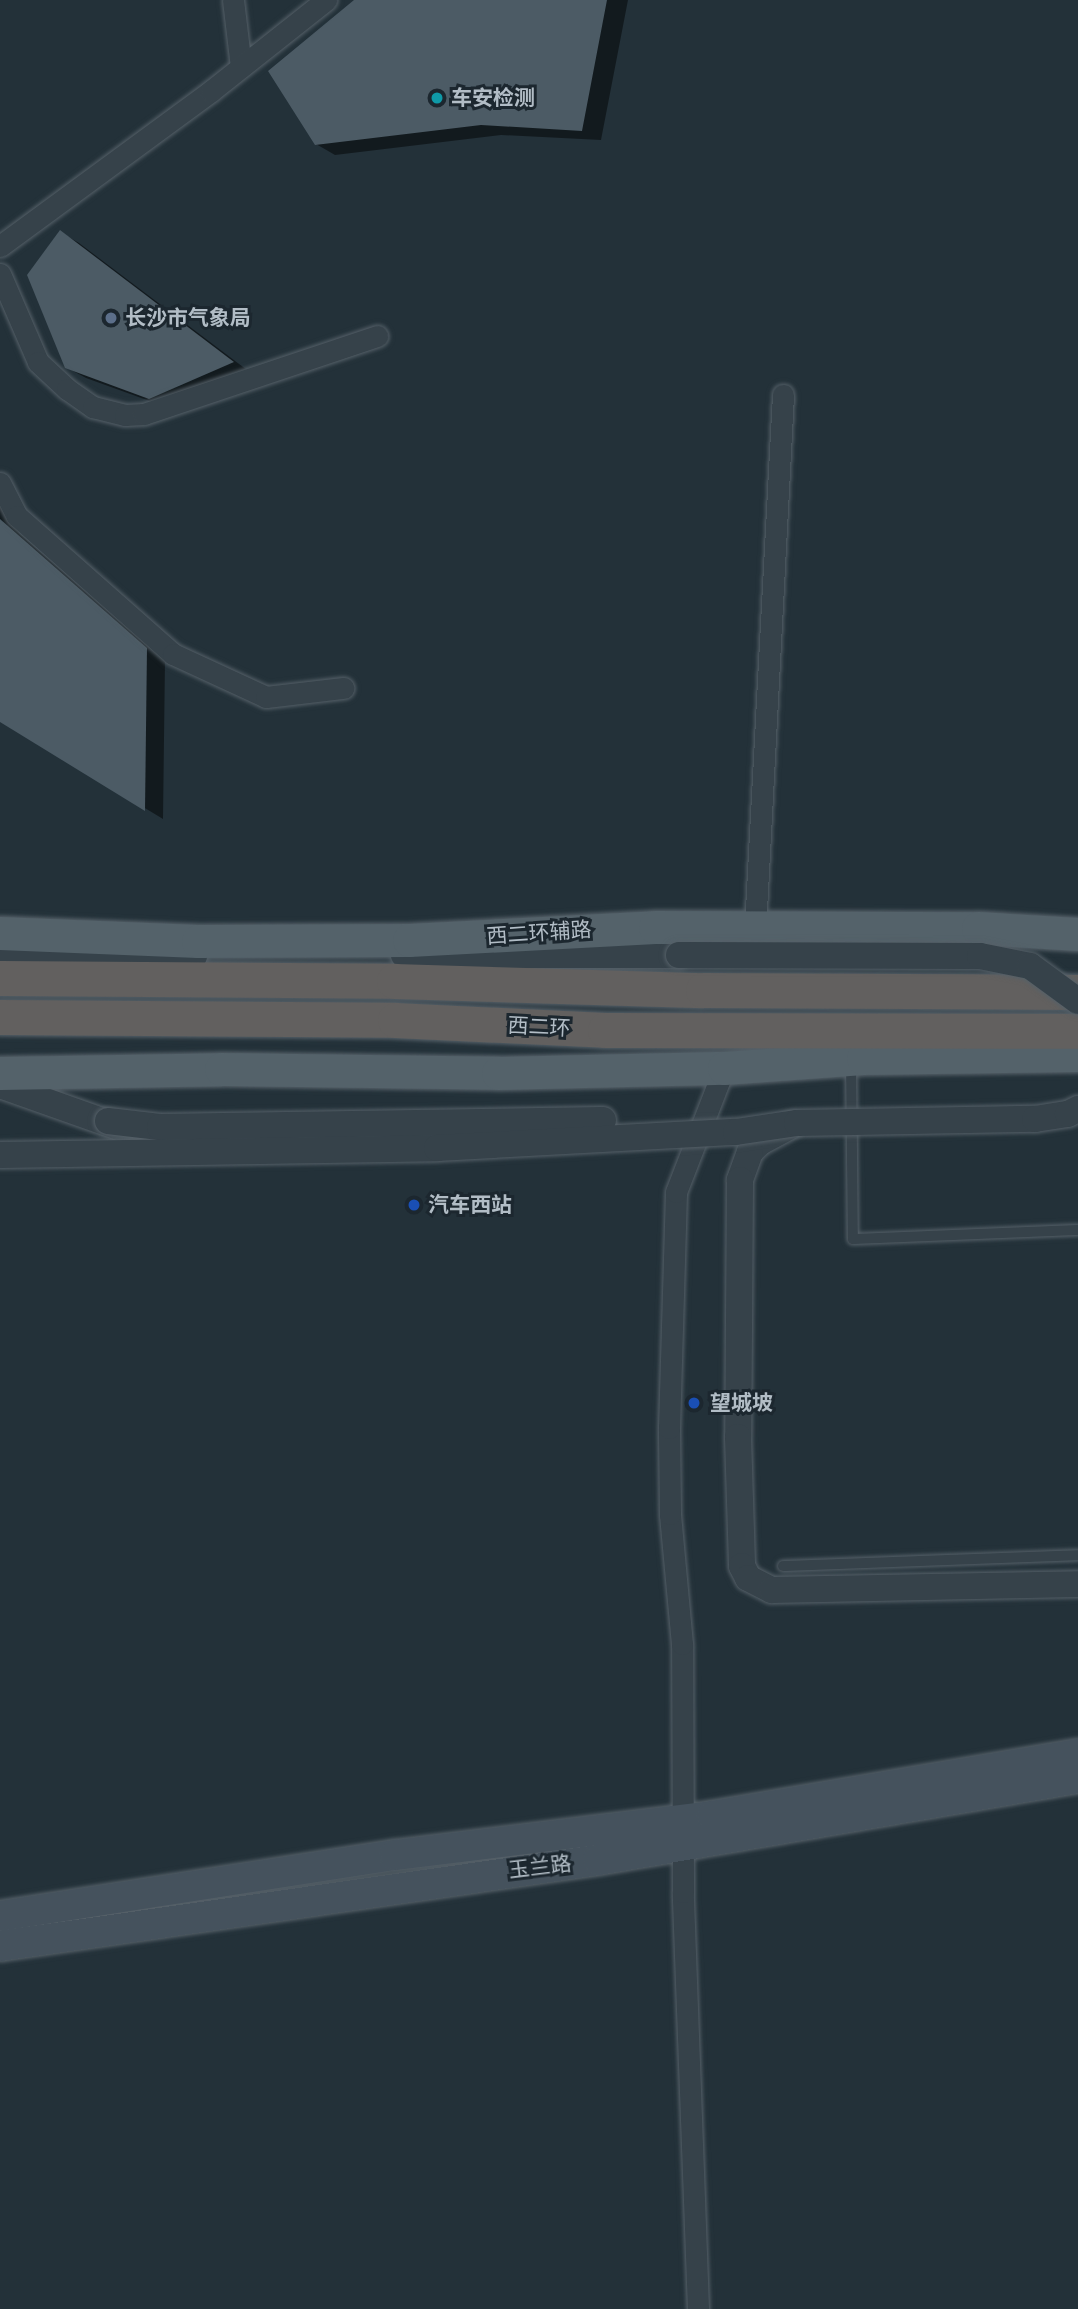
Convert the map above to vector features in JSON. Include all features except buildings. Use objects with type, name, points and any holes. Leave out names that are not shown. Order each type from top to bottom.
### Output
[{"type":"highway","name":"西二环","points":[[0,978],[394,981],[703,990],[1078,992]]},
{"type":"highway","name":"西二环","points":[[0,1017],[395,1020],[605,1030],[1078,1031]]},
{"type":"main road","name":"西二环辅路","points":[[9,931],[198,941],[383,940],[602,929],[978,928],[1078,934]]},
{"type":"main road","points":[[0,1073],[183,1069],[498,1073],[724,1068],[851,1059],[1078,1055]]},
{"type":"main road","points":[[0,1084],[47,1074]]},
{"type":"main road","name":"玉兰路","points":[[0,1916],[395,1855],[682,1833],[1078,1754]]},
{"type":"main road","name":"玉兰路","points":[[0,1946],[682,1833],[1078,1778]]},
{"type":"street","points":[[233,0],[242,66]]},
{"type":"street","points":[[0,246],[326,0]]},
{"type":"street","points":[[0,274],[38,362],[66,389],[93,407],[125,415],[144,414],[377,336]]},
{"type":"street","points":[[755,929],[783,395]]},
{"type":"street","points":[[0,483],[17,516],[173,654],[266,697],[343,688]]},
{"type":"street","points":[[0,956],[980,956],[1030,967],[1078,1001]]},
{"type":"street","points":[[698,2309],[682,1833],[682,1644],[670,1514],[670,1452],[676,1192],[724,1068]]},
{"type":"street","points":[[0,1084],[108,1121],[182,1153]]},
{"type":"street","points":[[108,1121],[160,1127],[723,1118],[797,1123],[1035,1119],[1061,1116],[1078,1109]]},
{"type":"street","points":[[1035,1119],[1078,1124]]},
{"type":"street","points":[[0,1155],[437,1149],[736,1132],[797,1123]]},
{"type":"street","points":[[797,1123],[760,1142],[743,1165],[740,1180],[738,1437],[741,1566],[748,1578],[759,1586],[772,1590],[1078,1584]]},
{"type":"lane","points":[[851,1059],[853,1239],[1078,1230]]},
{"type":"lane","points":[[783,1566],[1078,1555]]},
{"type":"place","name":"车安检测","points":[[437,98]]},
{"type":"place","name":"长沙市气象局","points":[[111,318]]},
{"type":"place","name":"汽车西站","points":[[414,1205]]},
{"type":"place","name":"望城坡","points":[[694,1403]]}]
